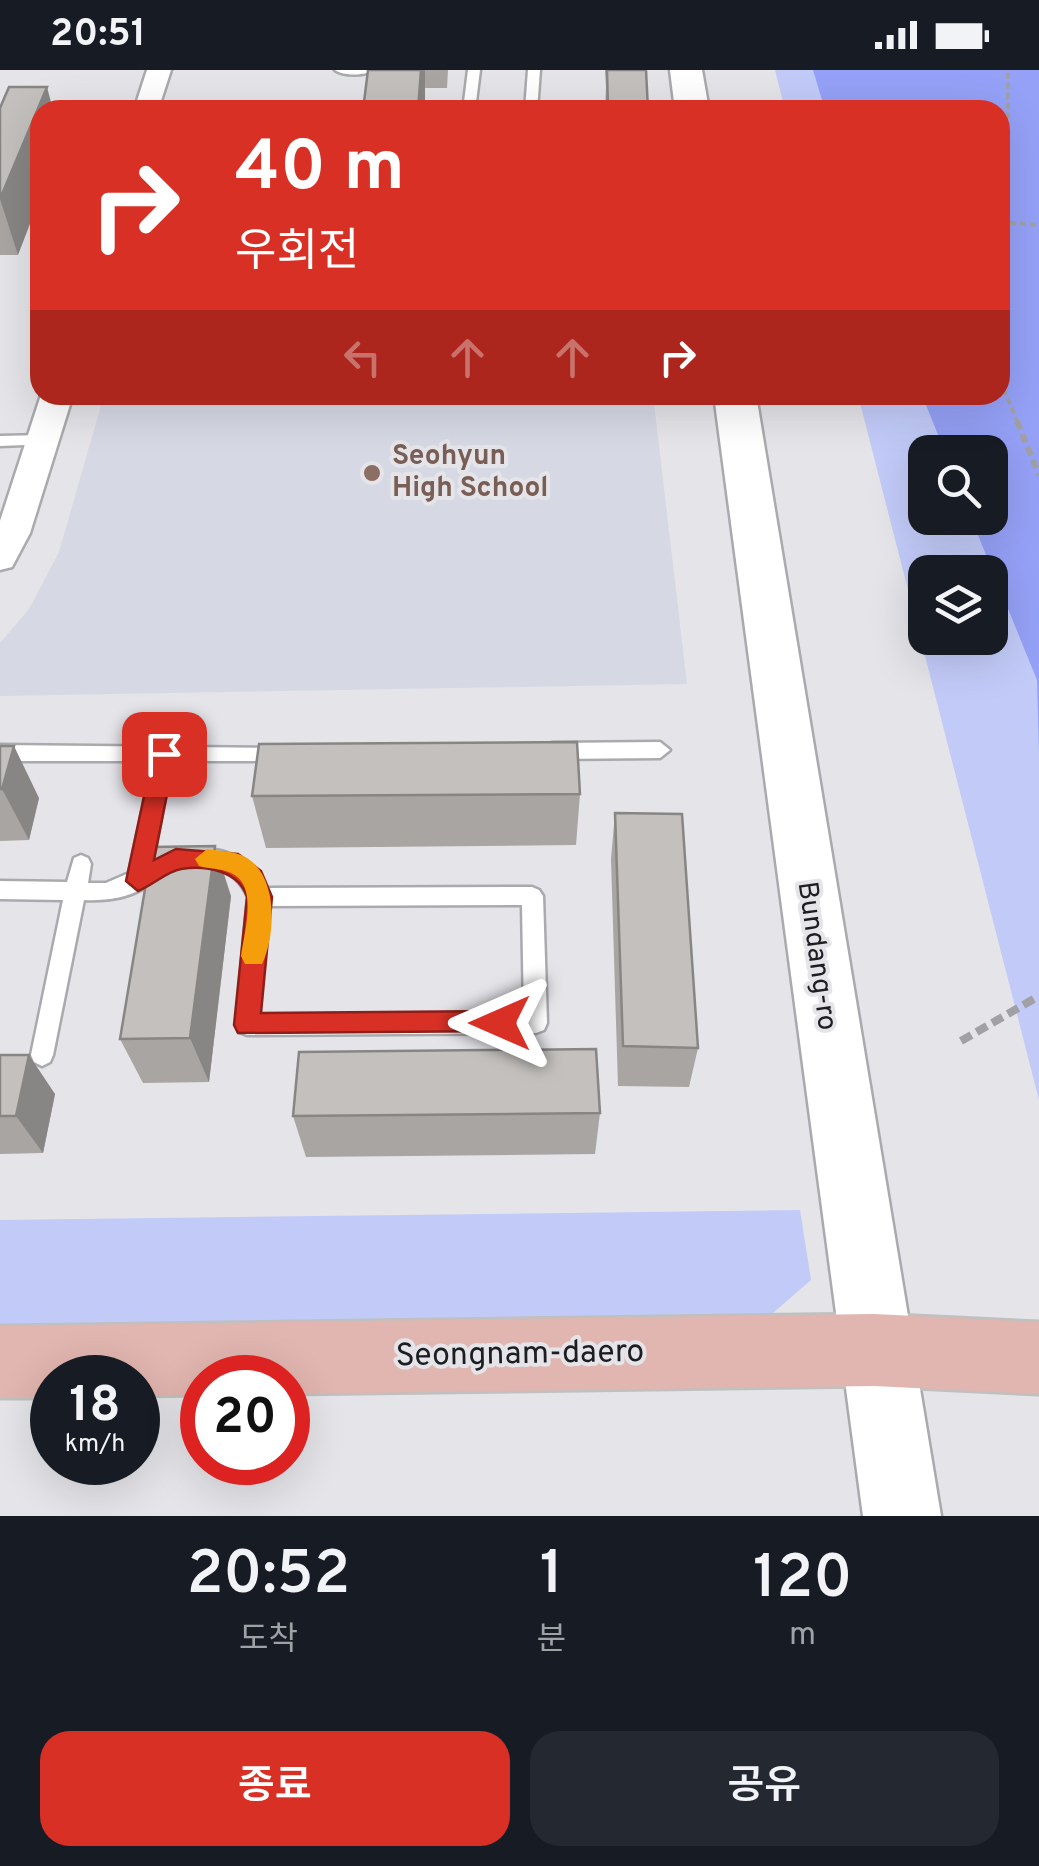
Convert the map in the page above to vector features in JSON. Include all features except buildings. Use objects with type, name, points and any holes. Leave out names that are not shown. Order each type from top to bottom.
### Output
[{"type":"main road","points":[[686,70],[690,100]]},
{"type":"main road","name":"Bundang-ro","points":[[735,405],[874,1350],[902,1516]]},
{"type":"main road","name":"Seongnam-daero","points":[[0,1362],[874,1350],[1039,1358]]},
{"type":"street","points":[[150,100],[160,70]]},
{"type":"street","points":[[0,558],[8,521],[54,405]]},
{"type":"lane","points":[[340,70],[367,70]]},
{"type":"lane","points":[[470,100],[474,70]]},
{"type":"lane","points":[[532,100],[534,70]]},
{"type":"lane","points":[[0,440],[43,440]]},
{"type":"lane","points":[[521,751],[660,750]]},
{"type":"lane","points":[[0,753],[302,752]]},
{"type":"lane","points":[[138,881],[164,754]]},
{"type":"lane","points":[[0,890],[120,890],[176,859],[216,859],[238,864],[253,878],[260,897],[247,1025],[536,1023],[532,896],[260,897]]},
{"type":"lane","points":[[42,1055],[81,864]]},
{"type":"path","points":[[1008,70],[1008,100]]},
{"type":"path","points":[[1010,223],[1039,225]]},
{"type":"path","points":[[1010,404],[1039,475]]},
{"type":"path","points":[[961,1041],[1039,996]]},
{"type":"shaded area","points":[[775,70],[1039,70],[1039,1100],[925,655],[1008,655],[1008,555],[908,555],[908,590],[861,405],[1010,405],[1010,100],[782,100]]},
{"type":"shaded area","points":[[813,70],[1039,70],[1039,754],[1037,680],[1008,609],[1008,555],[986,555],[978,535],[1008,535],[1008,435],[938,435],[926,405],[1010,405],[1010,100],[822,100]]},
{"type":"shaded area","name":"Seohyun High School","points":[[101,405],[654,405],[687,684],[0,696],[0,643],[29,609],[59,552]]},
{"type":"shaded area","points":[[800,1210],[811,1280],[759,1325],[0,1336],[0,1220]]},
{"type":"slow traffic","points":[[207,859],[238,864],[253,878],[260,897],[254,956]]},
{"type":"place","name":"Seohyun High School","points":[[372,473]]},
{"type":"route","points":[[164,754],[138,881],[176,859],[216,859],[238,864],[253,878],[260,897],[247,1025],[500,1023]]}]
